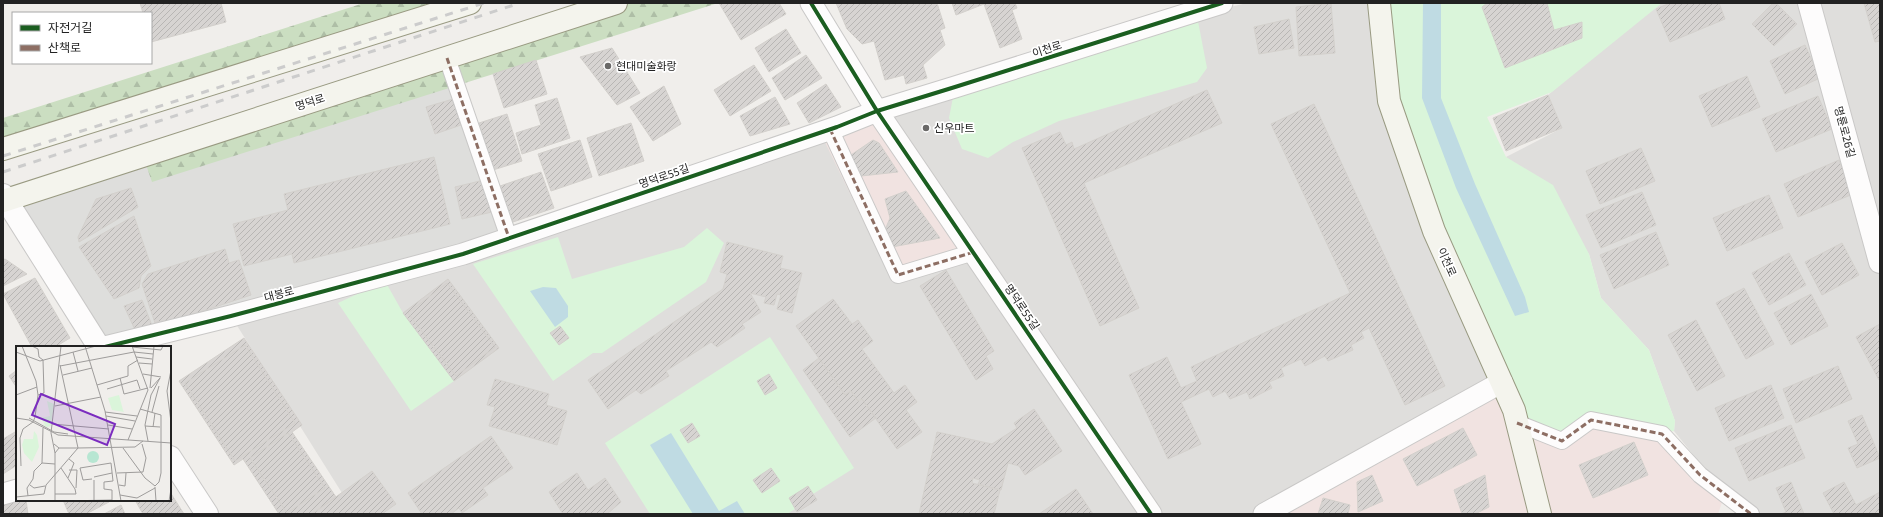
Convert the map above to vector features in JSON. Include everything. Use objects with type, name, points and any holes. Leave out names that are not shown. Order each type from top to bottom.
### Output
[{"type":"main road","points":[[3,149],[470,3]]},
{"type":"main road","name":"명덕로","points":[[4,198],[616,3]]},
{"type":"main road","name":"이천로","points":[[1379,3],[1389,101],[1434,231],[1514,410],[1540,514]]},
{"type":"street","name":"명덕로55길","points":[[811,3],[877,110],[1151,514]]},
{"type":"street","name":"이천로","points":[[877,110],[955,88],[1222,3]]},
{"type":"street","name":"명륜로26길","points":[[1809,3],[1880,262]]},
{"type":"street","points":[[447,58],[509,238]]},
{"type":"street","name":"명덕로55길","points":[[456,256],[830,129],[877,110]]},
{"type":"street","points":[[830,129],[898,274],[974,252]]},
{"type":"street","points":[[4,198],[98,346]]},
{"type":"street","name":"대봉로","points":[[109,346],[456,256]]},
{"type":"street","points":[[1264,514],[1502,382]]},
{"type":"street","points":[[1517,424],[1562,441],[1591,420],[1662,434],[1700,475],[1751,514]]},
{"type":"street","points":[[171,459],[207,514]]},
{"type":"street","points":[[3,494],[16,490]]},
{"type":"shaded area","points":[[1247,3],[1371,3],[1494,378],[1251,514],[1157,514],[889,115],[1226,8]]},
{"type":"shaded area","points":[[1655,3],[1880,3],[1880,514],[1747,514],[1725,494],[1674,431],[1675,421],[1649,350],[1601,298],[1589,254],[1506,157],[1562,128],[1548,95]]},
{"type":"shaded area","points":[[457,66],[514,237],[104,346],[10,207]]},
{"type":"shaded area","points":[[877,111],[976,255],[892,280],[820,132]]},
{"type":"shaded area","points":[[820,132],[976,255],[1152,514],[312,514],[342,493],[231,316]]},
{"type":"shaded area","points":[[1502,382],[1600,422],[1662,434],[1725,494],[1718,514],[1264,514]]},
{"type":"green space","points":[[364,3],[471,3],[3,149],[3,118]]},
{"type":"green space","points":[[616,3],[718,3],[152,182],[143,156]]},
{"type":"green space","points":[[1378,3],[1662,3],[1552,92],[1487,117],[1506,157],[1553,185],[1589,254],[1601,298],[1649,350],[1675,421],[1674,431],[1662,433],[1600,422],[1562,441],[1517,423],[1389,101]]},
{"type":"green space","points":[[1196,11],[1207,68],[1197,82],[1059,121],[1013,142],[988,158],[962,149],[949,118],[955,87]]},
{"type":"green space","points":[[707,228],[724,243],[706,282],[602,353],[593,353],[553,381],[473,264],[558,237],[572,279],[684,247]]},
{"type":"green space","points":[[385,281],[403,313],[454,381],[411,411],[338,303]]},
{"type":"green space","points":[[770,337],[854,468],[813,494],[808,486],[789,498],[795,509],[787,514],[650,514],[605,443]]},
{"type":"water","points":[[1423,3],[1441,3],[1441,98],[1475,184],[1525,297],[1529,312],[1515,316],[1456,188],[1422,98]]},
{"type":"water","points":[[543,287],[556,288],[568,306],[568,317],[555,327],[530,291]]},
{"type":"water","points":[[671,433],[719,511],[737,501],[745,514],[693,514],[650,445]]},
{"type":"building","points":[[140,3],[221,3],[226,22],[152,42],[152,12],[143,12]]},
{"type":"building","points":[[719,3],[779,3],[786,14],[741,40]]},
{"type":"building","points":[[836,3],[937,3],[945,28],[940,30],[945,45],[923,65],[927,78],[906,84],[904,75],[885,80],[874,41],[862,44],[847,29]]},
{"type":"building","points":[[952,3],[1015,3],[1017,8],[1012,10],[1022,39],[1000,48],[984,4],[956,15]]},
{"type":"building","points":[[1331,3],[1335,53],[1299,56],[1296,7]]},
{"type":"building","points":[[1487,3],[1547,3],[1554,30],[1582,22],[1582,38],[1505,68],[1482,7]]},
{"type":"building","points":[[1670,3],[1719,3],[1725,19],[1670,42],[1656,9]]},
{"type":"building","points":[[1773,3],[1776,3],[1797,24],[1774,46],[1752,24]]},
{"type":"building","points":[[1864,3],[1880,3],[1880,41],[1875,42]]},
{"type":"building","points":[[1289,19],[1294,48],[1259,54],[1254,27]]},
{"type":"building","points":[[786,29],[801,53],[769,72],[755,48]]},
{"type":"building","points":[[1805,45],[1820,78],[1785,94],[1770,61]]},
{"type":"building","points":[[612,48],[640,93],[617,105],[580,57]]},
{"type":"building","points":[[806,55],[822,78],[785,100],[772,78]]},
{"type":"building","points":[[536,60],[547,94],[504,108],[493,74]]},
{"type":"building","points":[[754,65],[771,91],[730,116],[714,90]]},
{"type":"building","points":[[1747,76],[1760,107],[1712,127],[1699,96]]},
{"type":"building","points":[[826,84],[841,107],[809,123],[797,103]]},
{"type":"building","points":[[664,86],[681,124],[653,141],[630,107]]},
{"type":"building","points":[[1207,90],[1222,123],[1084,183],[1139,308],[1100,326],[1022,148],[1060,132],[1066,145],[1072,142],[1074,149]]},
{"type":"building","points":[[1548,95],[1562,128],[1506,151],[1493,118]]},
{"type":"building","points":[[1818,96],[1832,129],[1776,152],[1762,119]]},
{"type":"building","points":[[775,97],[790,124],[750,136],[740,116]]},
{"type":"building","points":[[557,98],[570,138],[522,154],[516,133],[541,125],[535,105]]},
{"type":"building","points":[[453,99],[461,125],[435,134],[426,107]]},
{"type":"building","points":[[1314,104],[1445,386],[1405,405],[1369,328],[1361,332],[1364,338],[1351,345],[1353,350],[1328,361],[1325,356],[1305,366],[1301,359],[1281,368],[1284,376],[1269,382],[1272,388],[1250,399],[1247,392],[1230,399],[1225,391],[1213,397],[1209,389],[1181,402],[1201,444],[1168,459],[1129,375],[1167,357],[1181,388],[1197,381],[1191,367],[1350,293],[1271,124]]},
{"type":"building","points":[[507,114],[522,161],[493,170],[479,123]]},
{"type":"building","points":[[631,123],[644,161],[599,176],[587,138]]},
{"type":"building","points":[[580,140],[592,177],[551,191],[538,154]]},
{"type":"building","points":[[873,140],[879,143],[898,172],[861,176],[851,155]]},
{"type":"building","points":[[1641,148],[1655,181],[1600,204],[1586,171]]},
{"type":"building","points":[[434,157],[450,224],[294,263],[292,254],[244,266],[233,224],[288,210],[284,194]]},
{"type":"building","points":[[1839,160],[1853,194],[1798,217],[1784,184]]},
{"type":"building","points":[[541,172],[554,208],[513,222],[500,186]]},
{"type":"building","points":[[484,180],[492,212],[462,219],[455,187]]},
{"type":"building","points":[[131,188],[138,207],[79,242],[78,237],[96,199]]},
{"type":"building","points":[[906,191],[940,238],[892,247],[885,230],[890,218],[885,199]]},
{"type":"building","points":[[1642,192],[1656,225],[1601,248],[1586,215]]},
{"type":"building","points":[[1769,195],[1783,228],[1727,251],[1713,218]]},
{"type":"building","points":[[134,216],[151,266],[141,276],[139,288],[114,299],[79,247]]},
{"type":"building","points":[[1656,232],[1669,265],[1614,289],[1600,255]]},
{"type":"building","points":[[727,242],[783,256],[780,268],[802,273],[792,313],[777,309],[781,295],[777,294],[774,305],[764,303],[766,297],[750,293],[761,312],[742,324],[745,328],[717,347],[711,342],[666,371],[669,376],[641,394],[636,390],[608,409],[588,380],[723,289],[727,274],[720,272]]},
{"type":"building","points":[[1842,243],[1859,275],[1822,295],[1805,262]]},
{"type":"building","points":[[225,249],[229,263],[239,260],[251,295],[161,325],[159,321],[155,323],[142,284],[148,274]]},
{"type":"building","points":[[1789,253],[1806,285],[1769,305],[1752,273]]},
{"type":"building","points":[[5,259],[27,274],[3,286],[3,260]]},
{"type":"building","points":[[946,270],[994,351],[986,356],[993,369],[976,380],[920,286]]},
{"type":"building","points":[[35,278],[70,338],[57,346],[31,346],[3,294]]},
{"type":"building","points":[[448,279],[499,348],[454,381],[403,313]]},
{"type":"building","points":[[447,283],[495,347],[456,376],[408,313]]},
{"type":"building","points":[[1744,288],[1774,344],[1746,359],[1716,303]]},
{"type":"building","points":[[1811,294],[1828,326],[1791,345],[1774,313]]},
{"type":"building","points":[[833,299],[852,324],[858,320],[873,341],[862,349],[894,393],[905,385],[917,402],[906,410],[922,432],[897,449],[862,399],[858,401],[851,391],[845,395],[796,326]]},
{"type":"building","points":[[142,300],[153,328],[136,332],[124,306]]},
{"type":"building","points":[[1696,320],[1725,376],[1697,391],[1668,335]]},
{"type":"building","points":[[1880,324],[1880,380],[1879,380],[1856,337]]},
{"type":"building","points":[[560,326],[569,338],[559,345],[550,333]]},
{"type":"building","points":[[244,338],[302,425],[292,432],[336,497],[312,514],[279,514],[243,459],[234,465],[179,381]]},
{"type":"building","points":[[245,345],[295,423],[235,461],[185,383]]},
{"type":"building","points":[[819,358],[845,395],[851,391],[858,401],[862,399],[876,418],[850,437],[803,370]]},
{"type":"building","points":[[1838,366],[1852,399],[1796,423],[1783,389]]},
{"type":"building","points":[[16,371],[16,386],[9,376]]},
{"type":"building","points":[[769,374],[777,388],[765,395],[757,381]]},
{"type":"building","points":[[495,379],[549,394],[546,405],[567,411],[557,445],[489,426],[495,407],[487,405]]},
{"type":"building","points":[[1771,385],[1784,418],[1729,441],[1715,408]]},
{"type":"building","points":[[1034,409],[1062,451],[1025,475],[1019,466],[1008,463],[1001,490],[978,484],[980,480],[973,478],[972,483],[1000,490],[994,514],[919,514],[937,432],[992,444],[1017,428],[1014,423]]},
{"type":"building","points":[[1862,415],[1880,458],[1857,468],[1848,448],[1858,444],[1848,421]]},
{"type":"building","points":[[692,423],[700,436],[688,443],[680,430]]},
{"type":"building","points":[[1791,425],[1805,458],[1749,481],[1735,448]]},
{"type":"building","points":[[1463,428],[1477,455],[1417,486],[1403,459]]},
{"type":"building","points":[[15,432],[16,434],[16,466],[3,474],[3,439]]},
{"type":"building","points":[[288,433],[325,488],[287,513],[250,458]]},
{"type":"building","points":[[491,436],[513,468],[483,488],[488,495],[462,513],[459,508],[451,514],[422,514],[408,493]]},
{"type":"building","points":[[1634,442],[1648,475],[1593,498],[1579,465]]},
{"type":"building","points":[[771,468],[780,481],[762,493],[753,480]]},
{"type":"building","points":[[372,471],[396,504],[382,514],[312,514]]},
{"type":"building","points":[[577,473],[588,490],[605,478],[621,502],[607,514],[563,514],[549,492]]},
{"type":"building","points":[[1372,475],[1383,501],[1358,512],[1357,482]]},
{"type":"building","points":[[1485,475],[1489,507],[1475,514],[1462,514],[1454,490]]},
{"type":"building","points":[[1791,482],[1804,514],[1781,514],[1786,512],[1776,488]]},
{"type":"building","points":[[1844,482],[1856,505],[1880,492],[1880,513],[1834,514],[1823,493]]},
{"type":"building","points":[[808,486],[817,500],[797,512],[789,498]]},
{"type":"building","points":[[1076,489],[1093,514],[1039,514]]},
{"type":"building","points":[[171,494],[184,514],[143,514],[136,501],[171,501]]},
{"type":"building","points":[[1323,498],[1350,505],[1348,514],[1318,514]]},
{"type":"building","points":[[26,501],[28,514],[3,514],[3,502]]},
{"type":"building","points":[[63,501],[109,502],[86,514],[69,514]]},
{"type":"building","points":[[121,505],[125,514],[104,514]]},
{"type":"railway","points":[[3,156],[484,3]]},
{"type":"railway","points":[[3,172],[520,3]]},
{"type":"marked path","points":[[447,58],[509,238]]},
{"type":"marked path","points":[[830,129],[898,275],[974,252]]},
{"type":"marked path","points":[[1517,423],[1562,441],[1591,420],[1662,434],[1700,475],[1751,514]]},
{"type":"cycle path","points":[[811,3],[877,111],[1151,514]]},
{"type":"cycle path","points":[[109,346],[231,316],[463,254],[837,127],[877,111],[1222,3]]},
{"type":"place","name":"현대미술화랑","points":[[608,66]]},
{"type":"place","name":"신우마트","points":[[926,128]]}]
